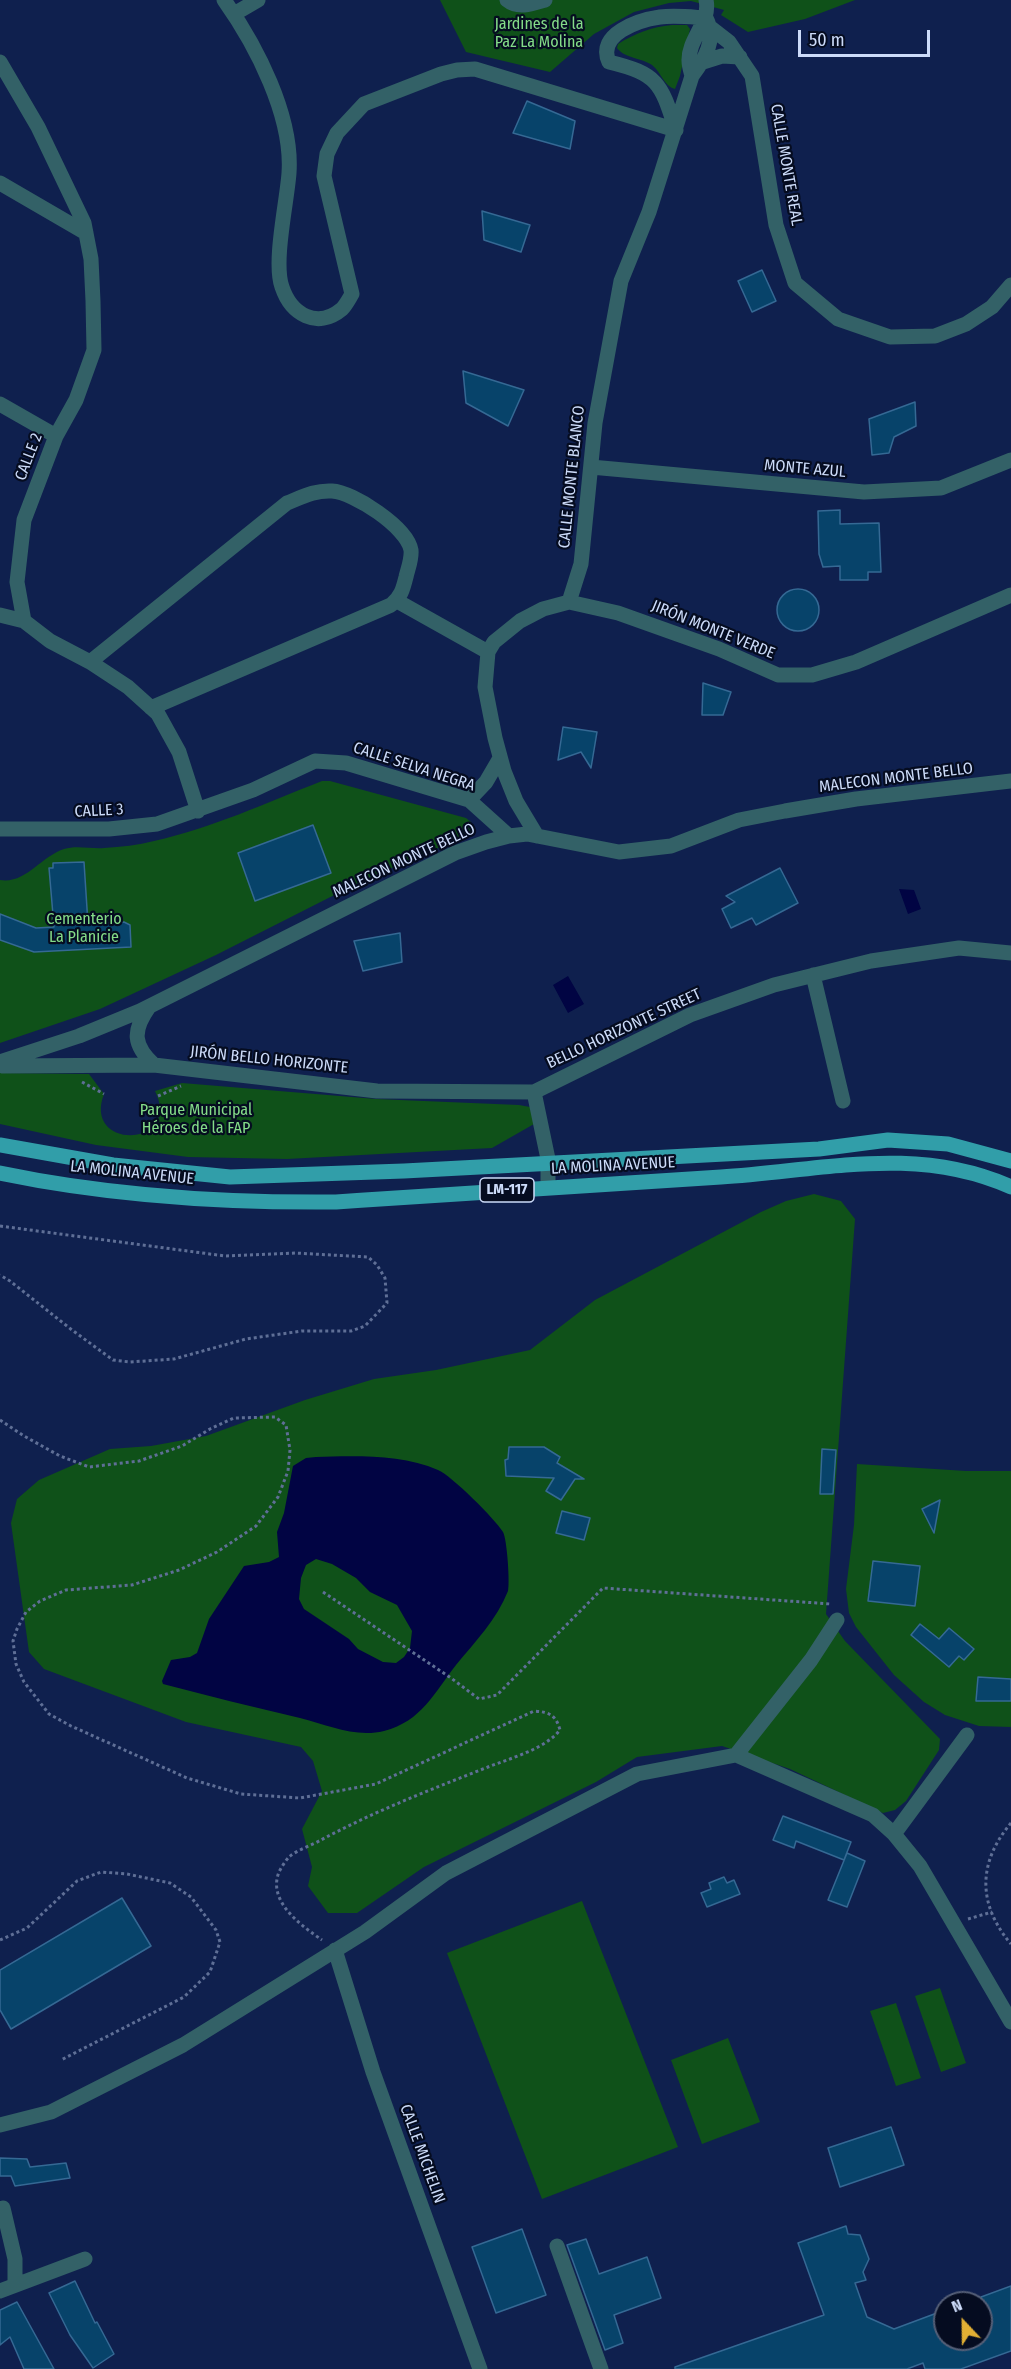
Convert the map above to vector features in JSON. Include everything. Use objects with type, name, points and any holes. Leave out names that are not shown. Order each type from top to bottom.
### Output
[{"type":"main road","name":"LA MOLINA AVENUE","points":[[0,1145],[113,1165],[230,1177],[404,1171],[819,1149],[888,1140],[911,1140],[971,1148],[1011,1161]]},
{"type":"main road","name":"LA MOLINA AVENUE","points":[[0,1173],[33,1180],[149,1196],[268,1203],[336,1202],[769,1174],[869,1162],[923,1164],[957,1169],[1011,1187]]},
{"type":"street","points":[[224,0],[268,78],[286,133],[290,171],[278,272],[282,289],[294,308],[303,316],[313,319],[331,316],[342,308],[352,294],[324,176],[327,154],[337,133],[364,104],[441,74],[475,69],[676,130]]},
{"type":"street","points":[[234,15],[258,0]]},
{"type":"street","points":[[507,0],[514,5],[545,0]]},
{"type":"street","name":"CALLE MONTE BLANCO","points":[[569,602],[581,564],[595,423],[621,281],[649,212],[692,76],[703,62],[711,37],[706,0]]},
{"type":"street","points":[[676,130],[659,86],[648,75],[636,68],[609,62],[606,55],[607,44],[615,34],[633,24],[659,17],[682,16],[709,23]]},
{"type":"street","name":"CALLE MONTE BLANCO","points":[[692,76],[689,60],[696,35],[709,23]]},
{"type":"street","name":"CALLE MONTE REAL","points":[[709,23],[729,42],[755,84],[776,225],[795,283],[838,320],[890,337],[935,336],[966,324],[992,307],[1011,285]]},
{"type":"street","points":[[703,62],[722,56],[740,57]]},
{"type":"street","name":"CALLE 2","points":[[0,62],[61,173],[84,223],[91,259],[94,350],[76,400],[56,436],[24,520],[17,582],[24,621]]},
{"type":"street","points":[[0,183],[86,234]]},
{"type":"street","points":[[0,404],[56,436]]},
{"type":"street","name":"MONTE AZUL","points":[[591,467],[864,492],[941,488],[1011,460]]},
{"type":"street","points":[[90,662],[287,503],[311,493],[331,491],[348,494],[396,526],[406,538],[411,549],[411,560],[402,592],[397,601],[378,612],[151,708]]},
{"type":"street","name":"JIRÓN MONTE VERDE","points":[[569,602],[618,613],[719,649],[778,675],[812,675],[856,662],[1011,595]]},
{"type":"street","points":[[397,601],[488,652]]},
{"type":"street","points":[[537,836],[516,801],[500,758],[485,687],[488,652],[494,642],[520,621],[543,609],[569,602]]},
{"type":"street","points":[[0,615],[24,621],[50,641],[90,662],[128,687],[158,714],[179,752],[198,811]]},
{"type":"street","points":[[469,800],[486,782],[500,758]]},
{"type":"street","name":"CALLE SELVA NEGRA","points":[[198,811],[253,790],[315,761],[346,763],[469,800],[509,836]]},
{"type":"street","name":"MALECON MONTE BELLO","points":[[0,1064],[79,1036],[149,1007],[455,853],[509,836],[527,834],[620,852],[671,846],[739,820],[785,811],[856,799],[1011,781]]},
{"type":"street","name":"CALLE 3","points":[[0,829],[110,829],[157,824],[198,811]]},
{"type":"street","name":"BELLO HORIZONTE STREET","points":[[534,1092],[690,1015],[774,985],[871,961],[959,948],[1011,953]]},
{"type":"street","points":[[813,975],[843,1101]]},
{"type":"street","points":[[149,1007],[139,1021],[136,1038],[142,1053],[154,1065]]},
{"type":"street","name":"JIRÓN BELLO HORIZONTE","points":[[0,1064],[154,1065],[376,1091],[493,1094],[534,1092]]},
{"type":"street","points":[[534,1092],[549,1163],[548,1188]]},
{"type":"street","points":[[736,1755],[811,1660],[838,1613]]},
{"type":"street","points":[[894,1834],[967,1735]]},
{"type":"street","points":[[0,2125],[51,2112],[183,2044],[365,1932],[446,1873],[637,1774],[736,1755],[873,1815],[894,1834],[920,1866],[1011,2022]]},
{"type":"street","name":"CALLE MICHELIN","points":[[335,1950],[373,2072],[480,2369]]},
{"type":"street","points":[[3,2208],[15,2259],[7,2288]]},
{"type":"street","points":[[557,2246],[601,2369]]},
{"type":"street","points":[[7,2288],[85,2259]]},
{"type":"path","points":[[0,1226],[225,1256],[295,1253],[368,1257],[377,1265],[385,1278],[387,1304],[365,1326],[351,1331],[302,1331],[246,1339],[174,1359],[130,1362],[113,1359],[0,1275]]},
{"type":"path","points":[[0,1420],[60,1456],[89,1467],[139,1461],[182,1446],[234,1419],[274,1417],[286,1425],[290,1450],[288,1471],[278,1497],[256,1526],[217,1552],[179,1570],[132,1585],[66,1590],[40,1601],[26,1612],[16,1629],[13,1641],[16,1664],[24,1682],[49,1714],[71,1726],[187,1778],[241,1794],[300,1798],[376,1784],[534,1711],[553,1715],[560,1730],[554,1738],[408,1799],[334,1833],[290,1857],[279,1874],[278,1890],[284,1905],[294,1920],[335,1950]]},
{"type":"path","points":[[323,1592],[479,1699],[497,1695],[603,1588],[838,1613]]},
{"type":"path","points":[[1011,1823],[1001,1835],[986,1867],[987,1899],[1000,1931],[1011,1944]]},
{"type":"path","points":[[0,1940],[27,1928],[78,1881],[101,1872],[127,1874],[170,1883],[191,1897],[216,1930],[220,1942],[210,1972],[184,1997],[61,2060]]},
{"type":"path","points":[[954,1924],[992,1912]]},
{"type":"green space","name":"Jardines de la Paz La Molina","points":[[440,0],[855,0],[805,19],[748,32],[721,15],[724,10],[691,1],[669,3],[634,12],[594,34],[550,72],[466,52]]},
{"type":"green space","points":[[672,25],[687,25],[690,29],[675,89],[668,85],[652,65],[624,54],[617,48],[618,44],[637,34]]},
{"type":"green space","name":"Cementerio La Planicie","points":[[322,781],[330,781],[466,818],[471,822],[472,831],[461,838],[362,881],[216,955],[100,1009],[0,1043],[0,880],[18,878],[64,849],[123,846],[176,836]]},
{"type":"green space","name":"Parque Municipal Héroes de la FAP","points":[[0,1073],[89,1074],[104,1094],[101,1113],[107,1126],[118,1133],[132,1135],[145,1132],[156,1124],[160,1110],[155,1091],[182,1083],[376,1099],[519,1105],[530,1107],[534,1124],[492,1148],[287,1159],[188,1157],[96,1145],[0,1124]]},
{"type":"green space","points":[[814,1194],[841,1201],[855,1219],[826,1614],[845,1641],[940,1739],[939,1750],[906,1801],[895,1810],[883,1813],[790,1769],[722,1746],[637,1757],[596,1782],[424,1867],[357,1913],[328,1913],[308,1886],[312,1867],[302,1829],[322,1791],[313,1761],[301,1747],[186,1722],[44,1669],[29,1652],[11,1523],[17,1499],[39,1480],[110,1449],[151,1446],[206,1436],[305,1400],[374,1379],[436,1370],[530,1350],[595,1300],[761,1212],[786,1201]]},
{"type":"green space","points":[[857,1464],[966,1471],[1011,1471],[1011,1727],[979,1726],[945,1715],[924,1702],[894,1675],[856,1627],[849,1613],[846,1589],[854,1525]]},
{"type":"green space","points":[[582,1901],[678,2147],[542,2199],[447,1953]]},
{"type":"green space","points":[[940,1988],[966,2063],[941,2072],[915,1996]]},
{"type":"green space","points":[[896,2003],[921,2078],[896,2086],[870,2011]]},
{"type":"green space","points":[[728,2038],[760,2122],[702,2144],[671,2060]]},
{"type":"shaded area","points":[[899,889],[914,890],[921,909],[908,914]]},
{"type":"shaded area","points":[[568,976],[584,1004],[568,1013],[553,985]]},
{"type":"shaded area","points":[[377,1457],[409,1461],[438,1470],[473,1498],[503,1532],[509,1586],[498,1611],[426,1705],[408,1720],[384,1731],[363,1733],[342,1730],[163,1684],[162,1681],[171,1660],[190,1657],[197,1653],[209,1619],[244,1566],[269,1562],[279,1557],[277,1532],[284,1513],[293,1466],[306,1458]],"holes":[[[316,1559],[332,1564],[356,1578],[370,1592],[397,1605],[412,1631],[410,1648],[396,1663],[383,1662],[358,1649],[349,1639],[304,1609],[299,1599],[301,1578],[306,1565]]]},
{"type":"building","points":[[527,101],[575,121],[570,149],[513,133]]},
{"type":"building","points":[[482,211],[530,225],[521,252],[484,240]]},
{"type":"building","points":[[762,270],[776,301],[752,312],[738,281]]},
{"type":"building","points":[[463,371],[524,390],[508,426],[466,403]]},
{"type":"building","points":[[915,402],[916,426],[894,437],[889,453],[872,455],[869,419]]},
{"type":"building","points":[[840,510],[840,524],[879,523],[881,572],[868,572],[868,580],[840,580],[840,566],[823,567],[819,554],[818,511]]},
{"type":"building","points":[[798,589],[813,595],[819,610],[813,625],[798,631],[783,625],[777,610],[783,595]]},
{"type":"building","points":[[703,683],[731,692],[723,715],[702,715]]},
{"type":"building","points":[[563,727],[597,732],[591,768],[581,752],[558,760]]},
{"type":"building","points":[[313,825],[331,873],[255,901],[238,853]]},
{"type":"building","points":[[84,862],[88,924],[124,922],[130,925],[131,947],[34,952],[0,940],[0,914],[36,928],[54,927],[49,868],[53,868],[53,863]]},
{"type":"building","points":[[780,868],[798,903],[756,925],[752,918],[731,928],[722,909],[735,902],[726,896]]},
{"type":"building","points":[[400,933],[402,962],[363,971],[354,941]]},
{"type":"building","points":[[509,1447],[544,1447],[560,1457],[557,1463],[584,1479],[575,1479],[561,1500],[546,1491],[554,1478],[506,1476],[505,1460],[508,1459]]},
{"type":"building","points":[[822,1449],[836,1450],[833,1494],[820,1494]]},
{"type":"building","points":[[940,1500],[934,1533],[922,1509]]},
{"type":"building","points":[[562,1511],[590,1518],[584,1540],[556,1533]]},
{"type":"building","points":[[873,1561],[920,1566],[915,1606],[868,1601]]},
{"type":"building","points":[[920,1624],[939,1639],[949,1628],[974,1649],[964,1660],[959,1656],[949,1667],[911,1635]]},
{"type":"building","points":[[978,1677],[1011,1679],[1011,1701],[976,1701]]},
{"type":"building","points":[[783,1816],[851,1842],[844,1860],[796,1841],[794,1848],[773,1840]]},
{"type":"building","points":[[847,1853],[865,1861],[847,1907],[828,1900]]},
{"type":"building","points":[[724,1877],[727,1883],[734,1880],[740,1894],[707,1907],[701,1893],[711,1889],[709,1883]]},
{"type":"building","points":[[122,1898],[151,1946],[11,2029],[0,2010],[0,1970]]},
{"type":"building","points":[[891,2127],[904,2165],[840,2187],[828,2148]]},
{"type":"building","points":[[0,2158],[27,2159],[30,2167],[66,2163],[70,2178],[15,2186],[11,2176],[0,2176]]},
{"type":"building","points":[[846,2226],[848,2234],[860,2235],[869,2259],[863,2272],[866,2280],[855,2283],[867,2317],[894,2329],[933,2314],[933,2351],[993,2351],[993,2293],[1011,2286],[1011,2351],[961,2369],[925,2369],[923,2363],[907,2369],[675,2369],[675,2367],[824,2315],[798,2243]]},
{"type":"building","points":[[522,2229],[546,2295],[496,2313],[472,2247]]},
{"type":"building","points":[[586,2239],[599,2274],[647,2257],[661,2298],[614,2315],[623,2343],[605,2350],[567,2245]]},
{"type":"building","points":[[75,2281],[95,2323],[97,2322],[114,2354],[93,2368],[70,2335],[49,2293]]},
{"type":"building","points":[[17,2302],[54,2369],[24,2369],[10,2337],[0,2345],[0,2310]]}]
